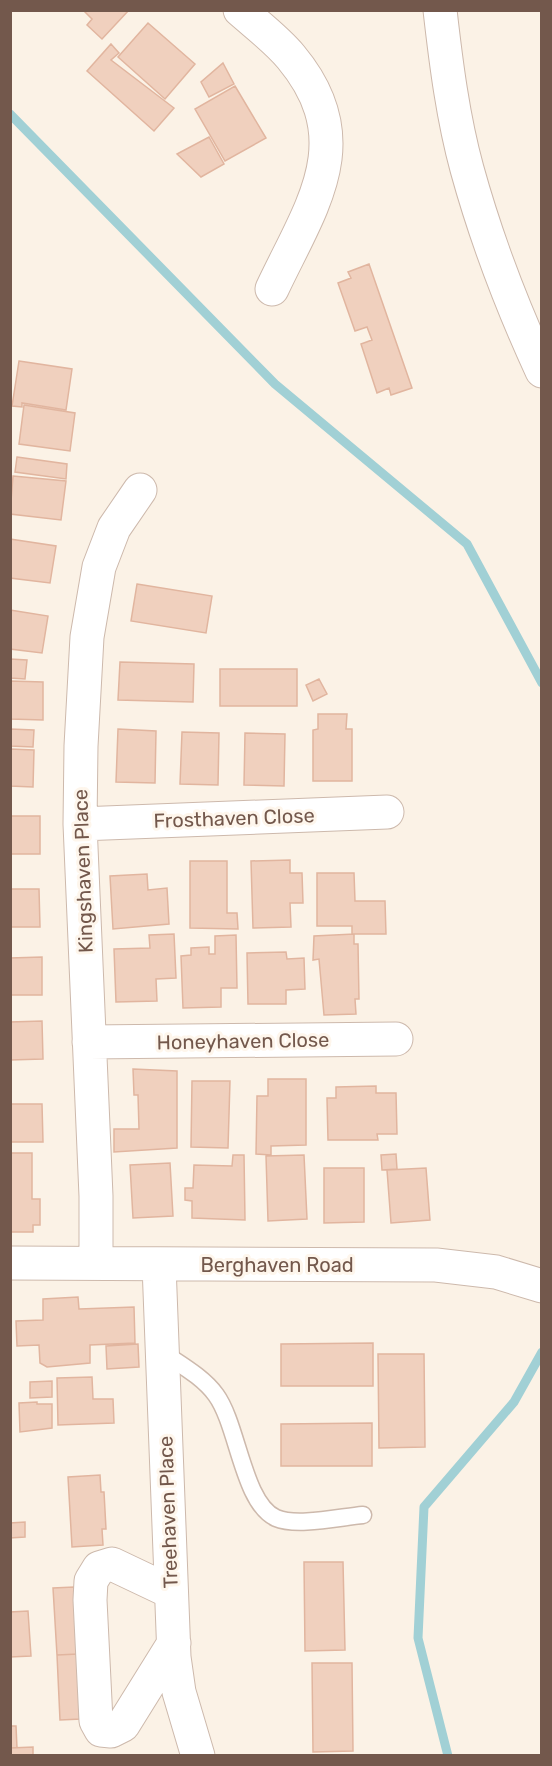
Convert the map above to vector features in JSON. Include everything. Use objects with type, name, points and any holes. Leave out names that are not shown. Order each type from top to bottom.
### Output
[{"type":"street","points":[[240,10],[290,55],[306,76],[325,117],[328,141],[320,188],[272,289]]},
{"type":"street","points":[[440,10],[444,48],[466,168],[508,293],[542,371]]},
{"type":"street","name":"Kingshaven Place","points":[[96,1263],[80,824],[81,746],[87,637],[99,567],[114,528],[140,490]]},
{"type":"street","name":"Frosthaven Close","points":[[80,824],[387,812]]},
{"type":"street","name":"Honeyhaven Close","points":[[89,1042],[396,1039]]},
{"type":"street","name":"Berghaven Road","points":[[10,1263],[436,1265],[496,1272],[542,1286]]},
{"type":"street","name":"Treehaven Place","points":[[159,1265],[174,1643],[179,1692],[198,1755]]},
{"type":"street","points":[[171,1592],[112,1564],[99,1568],[91,1581],[96,1721],[101,1730],[111,1731],[123,1725],[174,1643]]},
{"type":"lane","points":[[162,1352],[205,1382],[217,1397],[235,1435],[256,1498],[268,1513],[292,1521],[363,1515]]},
{"type":"building","points":[[83,10],[129,10],[102,39],[87,25],[92,19]]},
{"type":"building","points":[[148,23],[195,64],[165,99],[118,57]]},
{"type":"building","points":[[111,44],[119,53],[111,60],[174,108],[154,131],[87,71]]},
{"type":"building","points":[[223,63],[234,84],[209,97],[201,82]]},
{"type":"building","points":[[235,86],[266,138],[225,161],[195,109]]},
{"type":"building","points":[[209,137],[224,164],[201,177],[177,154]]},
{"type":"building","points":[[369,264],[412,388],[391,395],[389,388],[377,393],[361,344],[372,340],[367,327],[355,331],[338,283],[351,278],[348,272]]},
{"type":"building","points":[[19,361],[72,369],[66,410],[22,403],[22,407],[12,406]]},
{"type":"building","points":[[24,405],[75,413],[70,451],[19,444]]},
{"type":"building","points":[[17,457],[67,464],[66,479],[15,472]]},
{"type":"building","points":[[13,476],[66,481],[61,520],[10,514]]},
{"type":"building","points":[[10,539],[56,546],[50,583],[10,578]]},
{"type":"building","points":[[137,584],[212,596],[206,633],[131,621]]},
{"type":"building","points":[[10,610],[48,616],[42,653],[10,649]]},
{"type":"building","points":[[10,659],[27,660],[25,679],[10,678]]},
{"type":"building","points":[[120,662],[194,664],[193,702],[118,700]]},
{"type":"building","points":[[220,669],[297,669],[297,706],[220,706]]},
{"type":"building","points":[[319,679],[327,694],[313,701],[306,685]]},
{"type":"building","points":[[10,681],[43,682],[43,720],[10,719]]},
{"type":"building","points":[[318,714],[347,714],[346,729],[352,729],[352,781],[313,781],[313,730],[318,729]]},
{"type":"building","points":[[10,729],[34,730],[33,747],[10,746]]},
{"type":"building","points":[[118,729],[156,731],[155,783],[116,782]]},
{"type":"building","points":[[182,732],[219,733],[218,785],[180,784]]},
{"type":"building","points":[[245,733],[285,734],[284,786],[244,785]]},
{"type":"building","points":[[10,749],[34,750],[33,787],[10,786]]},
{"type":"building","points":[[10,816],[40,816],[40,854],[10,854]]},
{"type":"building","points":[[290,860],[290,873],[302,873],[303,903],[290,903],[291,927],[253,928],[251,861]]},
{"type":"building","points":[[190,861],[227,861],[227,913],[237,913],[238,929],[190,928]]},
{"type":"building","points":[[317,873],[354,873],[355,901],[385,901],[386,934],[352,934],[352,926],[317,926]]},
{"type":"building","points":[[147,874],[148,890],[167,888],[169,924],[113,929],[110,876]]},
{"type":"building","points":[[10,889],[39,889],[40,927],[10,927]]},
{"type":"building","points":[[174,934],[176,978],[156,979],[157,1001],[116,1002],[114,949],[150,948],[149,935]]},
{"type":"building","points":[[354,934],[354,944],[358,944],[359,999],[355,999],[356,1014],[324,1015],[319,959],[313,960],[314,936]]},
{"type":"building","points":[[236,935],[237,988],[221,988],[221,1007],[183,1008],[181,956],[191,955],[191,948],[209,947],[209,954],[215,954],[215,936]]},
{"type":"building","points":[[286,952],[287,959],[304,958],[305,989],[286,990],[286,1004],[248,1004],[247,953]]},
{"type":"building","points":[[42,957],[42,995],[10,995],[10,958]]},
{"type":"building","points":[[42,1021],[43,1059],[10,1060],[10,1022]]},
{"type":"building","points":[[133,1069],[177,1071],[177,1148],[114,1152],[114,1129],[139,1129],[138,1095],[134,1095]]},
{"type":"building","points":[[10,1076],[11,1104],[42,1104],[43,1142],[10,1142]]},
{"type":"building","points":[[268,1079],[306,1079],[306,1145],[271,1146],[271,1155],[256,1154],[257,1096],[268,1096]]},
{"type":"building","points":[[192,1081],[230,1081],[228,1148],[191,1147]]},
{"type":"building","points":[[376,1086],[376,1093],[396,1093],[397,1134],[377,1134],[378,1140],[328,1140],[327,1098],[336,1098],[336,1087]]},
{"type":"building","points":[[10,1153],[32,1153],[32,1199],[40,1199],[40,1225],[33,1225],[33,1232],[10,1232]]},
{"type":"building","points":[[396,1154],[397,1169],[382,1170],[381,1155]]},
{"type":"building","points":[[233,1155],[244,1155],[245,1220],[192,1218],[192,1201],[185,1200],[185,1188],[193,1188],[194,1165],[232,1166]]},
{"type":"building","points":[[304,1155],[307,1219],[268,1221],[266,1156]]},
{"type":"building","points":[[170,1163],[173,1216],[133,1218],[130,1165]]},
{"type":"building","points":[[324,1168],[364,1168],[364,1222],[324,1223]]},
{"type":"building","points":[[426,1168],[430,1220],[391,1223],[387,1170]]},
{"type":"building","points":[[78,1297],[79,1309],[134,1307],[135,1343],[90,1345],[90,1363],[47,1367],[40,1363],[39,1345],[17,1346],[16,1321],[43,1320],[43,1299]]},
{"type":"building","points":[[373,1343],[373,1386],[281,1386],[281,1344]]},
{"type":"building","points":[[138,1344],[139,1367],[107,1369],[106,1346]]},
{"type":"building","points":[[378,1354],[424,1354],[425,1447],[379,1448]]},
{"type":"building","points":[[92,1377],[93,1399],[113,1399],[114,1423],[58,1425],[57,1378]]},
{"type":"building","points":[[52,1381],[52,1397],[30,1398],[30,1382]]},
{"type":"building","points":[[37,1402],[37,1404],[52,1404],[52,1428],[20,1432],[19,1403]]},
{"type":"building","points":[[372,1423],[372,1466],[281,1466],[281,1424]]},
{"type":"building","points":[[100,1475],[101,1492],[104,1492],[106,1529],[102,1529],[103,1545],[72,1547],[68,1477]]},
{"type":"building","points":[[25,1522],[25,1537],[10,1538],[10,1523]]},
{"type":"building","points":[[304,1562],[343,1562],[345,1650],[305,1651]]},
{"type":"building","points":[[74,1587],[78,1654],[57,1655],[53,1588]]},
{"type":"building","points":[[28,1611],[31,1656],[10,1657],[10,1612]]},
{"type":"building","points":[[78,1654],[81,1719],[60,1720],[57,1655]]},
{"type":"building","points":[[312,1663],[352,1663],[353,1751],[313,1752]]},
{"type":"building","points":[[10,1726],[16,1726],[17,1748],[10,1748]]},
{"type":"building","points":[[33,1747],[33,1756],[10,1756],[10,1748]]},
{"type":"waterway","points":[[10,114],[275,384],[467,544],[542,683]]},
{"type":"waterway","points":[[448,1756],[418,1638],[424,1507],[514,1402],[542,1352]]}]
